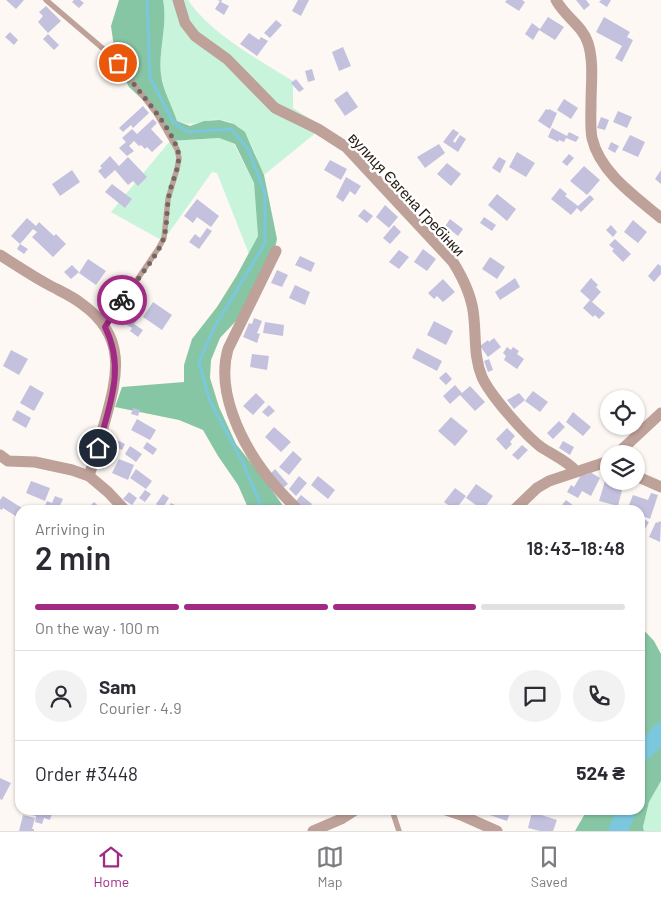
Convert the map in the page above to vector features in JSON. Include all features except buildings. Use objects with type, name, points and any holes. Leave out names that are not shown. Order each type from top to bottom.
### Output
[{"type":"street","name":"вулиця Євгена Гребінки","points":[[178,0],[185,23],[195,36],[227,59],[275,108],[318,129],[346,147],[453,262],[472,304],[477,362],[486,384],[529,436],[576,471]]},
{"type":"street","points":[[556,0],[565,14],[583,32],[590,49],[591,129],[599,157],[625,188],[661,218]]},
{"type":"street","points":[[276,251],[228,349],[224,363],[224,378],[232,411],[254,457],[264,473],[293,505]]},
{"type":"street","points":[[0,255],[82,303],[105,327],[114,348],[116,376],[113,394],[89,476]]},
{"type":"street","points":[[627,445],[661,413]]},
{"type":"street","points":[[3,460],[35,462],[72,470],[89,476],[120,505]]},
{"type":"street","points":[[520,505],[543,484],[557,477],[600,464]]},
{"type":"street","points":[[645,480],[661,487]]},
{"type":"street","points":[[312,831],[347,815]]},
{"type":"street","points":[[463,815],[497,831]]},
{"type":"lane","points":[[46,0],[114,58],[166,128],[178,154],[177,169],[168,199],[164,238],[105,327]]},
{"type":"lane","points":[[394,815],[399,831]]},
{"type":"green space","points":[[119,0],[163,0],[164,19],[161,75],[177,121],[190,126],[204,121],[220,120],[234,124],[245,132],[264,175],[277,239],[269,275],[249,307],[220,338],[211,360],[210,378],[219,407],[236,444],[282,505],[247,505],[238,485],[203,430],[179,420],[115,407],[122,387],[184,382],[184,365],[192,339],[217,307],[258,236],[254,183],[235,144],[219,138],[170,141],[163,119],[129,87],[116,62],[111,26]]},
{"type":"green space","points":[[163,0],[188,0],[197,12],[222,35],[293,81],[293,108],[323,127],[264,175],[247,137],[233,123],[223,120],[191,124],[177,121],[161,75],[164,19]]},
{"type":"green space","points":[[219,138],[234,144],[254,183],[258,236],[249,254],[217,173],[212,172],[163,241],[111,212],[170,141]]},
{"type":"green space","points":[[645,631],[654,641],[661,654],[661,781],[649,802],[643,827],[644,831],[575,831],[584,815],[645,815]]},
{"type":"green space","points":[[661,781],[661,831],[644,831],[643,827],[649,802]]},
{"type":"waterway","points":[[147,0],[150,77],[173,122],[188,132],[231,129],[248,149],[265,194],[265,243],[214,328],[199,362],[209,399],[243,463],[261,505]]},
{"type":"waterway","points":[[645,749],[661,732]]},
{"type":"waterway","points":[[618,831],[625,815]]},
{"type":"way so far","points":[[118,63],[166,128],[174,142],[179,158],[168,199],[164,238],[122,300]]},
{"type":"route","points":[[98,448],[116,376],[114,348],[105,327],[122,300]]}]
